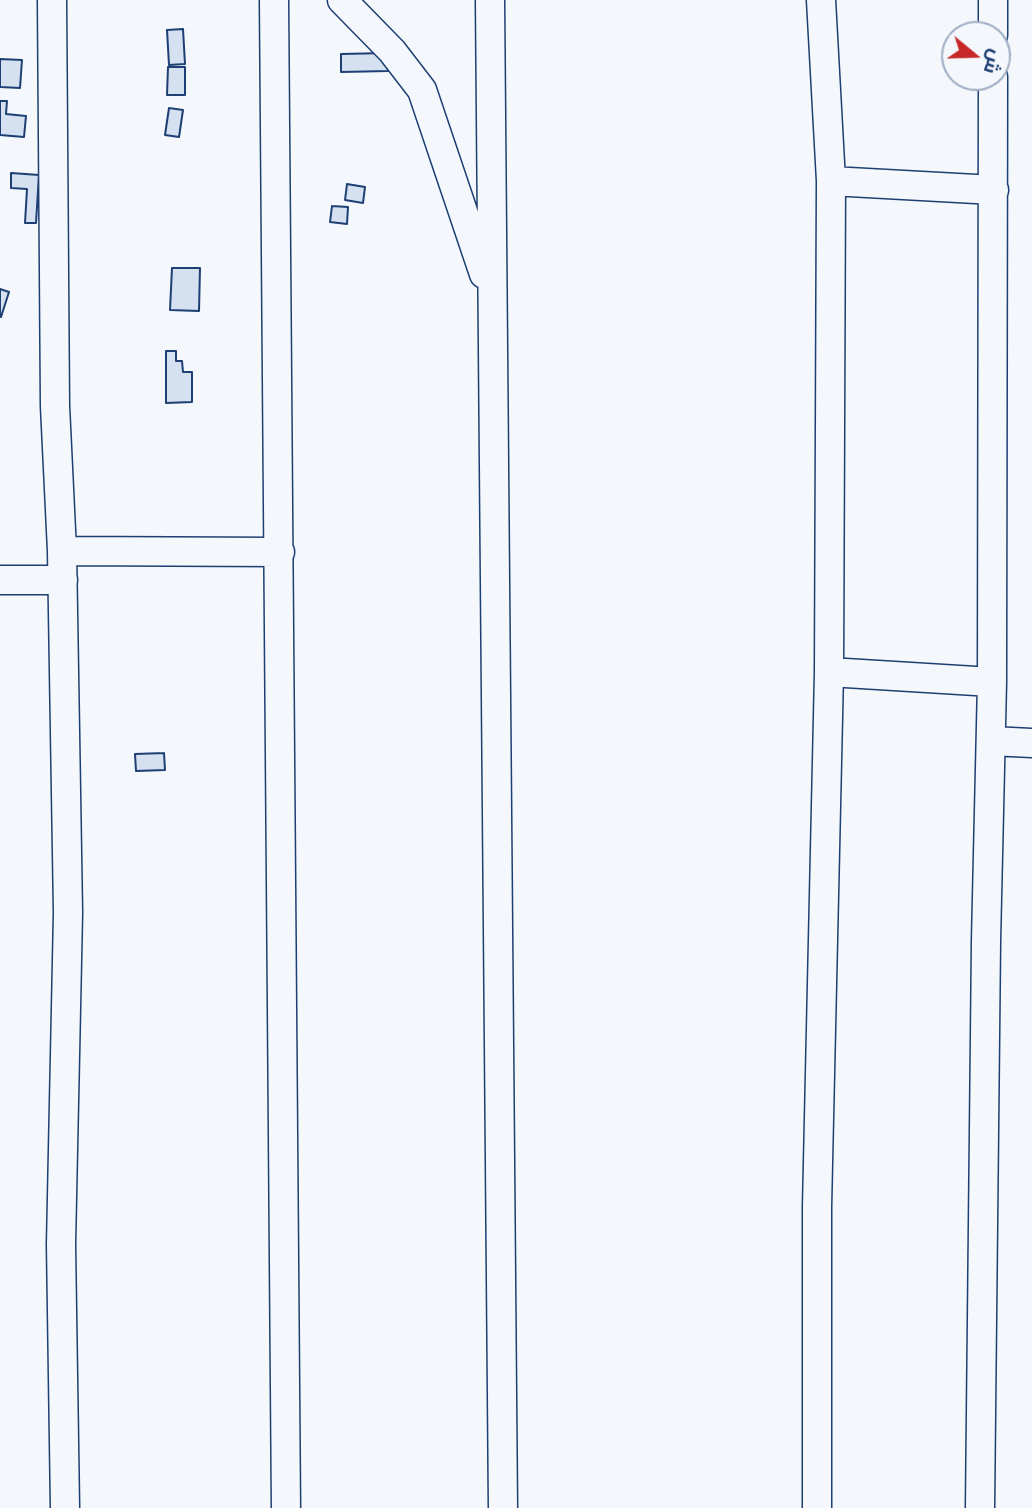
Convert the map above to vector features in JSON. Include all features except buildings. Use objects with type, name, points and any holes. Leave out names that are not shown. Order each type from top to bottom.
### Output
[{"type":"street","points":[[52,0],[55,406],[63,580],[68,913],[61,1244],[65,1508]]},
{"type":"street","points":[[274,0],[286,1508]]},
{"type":"street","points":[[342,0],[392,51],[422,90],[494,302]]},
{"type":"street","points":[[489,0],[494,302],[503,1508]]},
{"type":"street","points":[[817,1508],[817,1208],[829,672],[831,181],[821,0]]},
{"type":"street","points":[[993,0],[993,21]]},
{"type":"street","points":[[980,1508],[986,942],[992,682],[993,91]]},
{"type":"street","points":[[831,181],[994,190]]},
{"type":"street","points":[[62,551],[280,552]]},
{"type":"street","points":[[0,580],[63,580]]},
{"type":"street","points":[[829,672],[992,682]]},
{"type":"street","points":[[991,741],[1032,743]]}]
